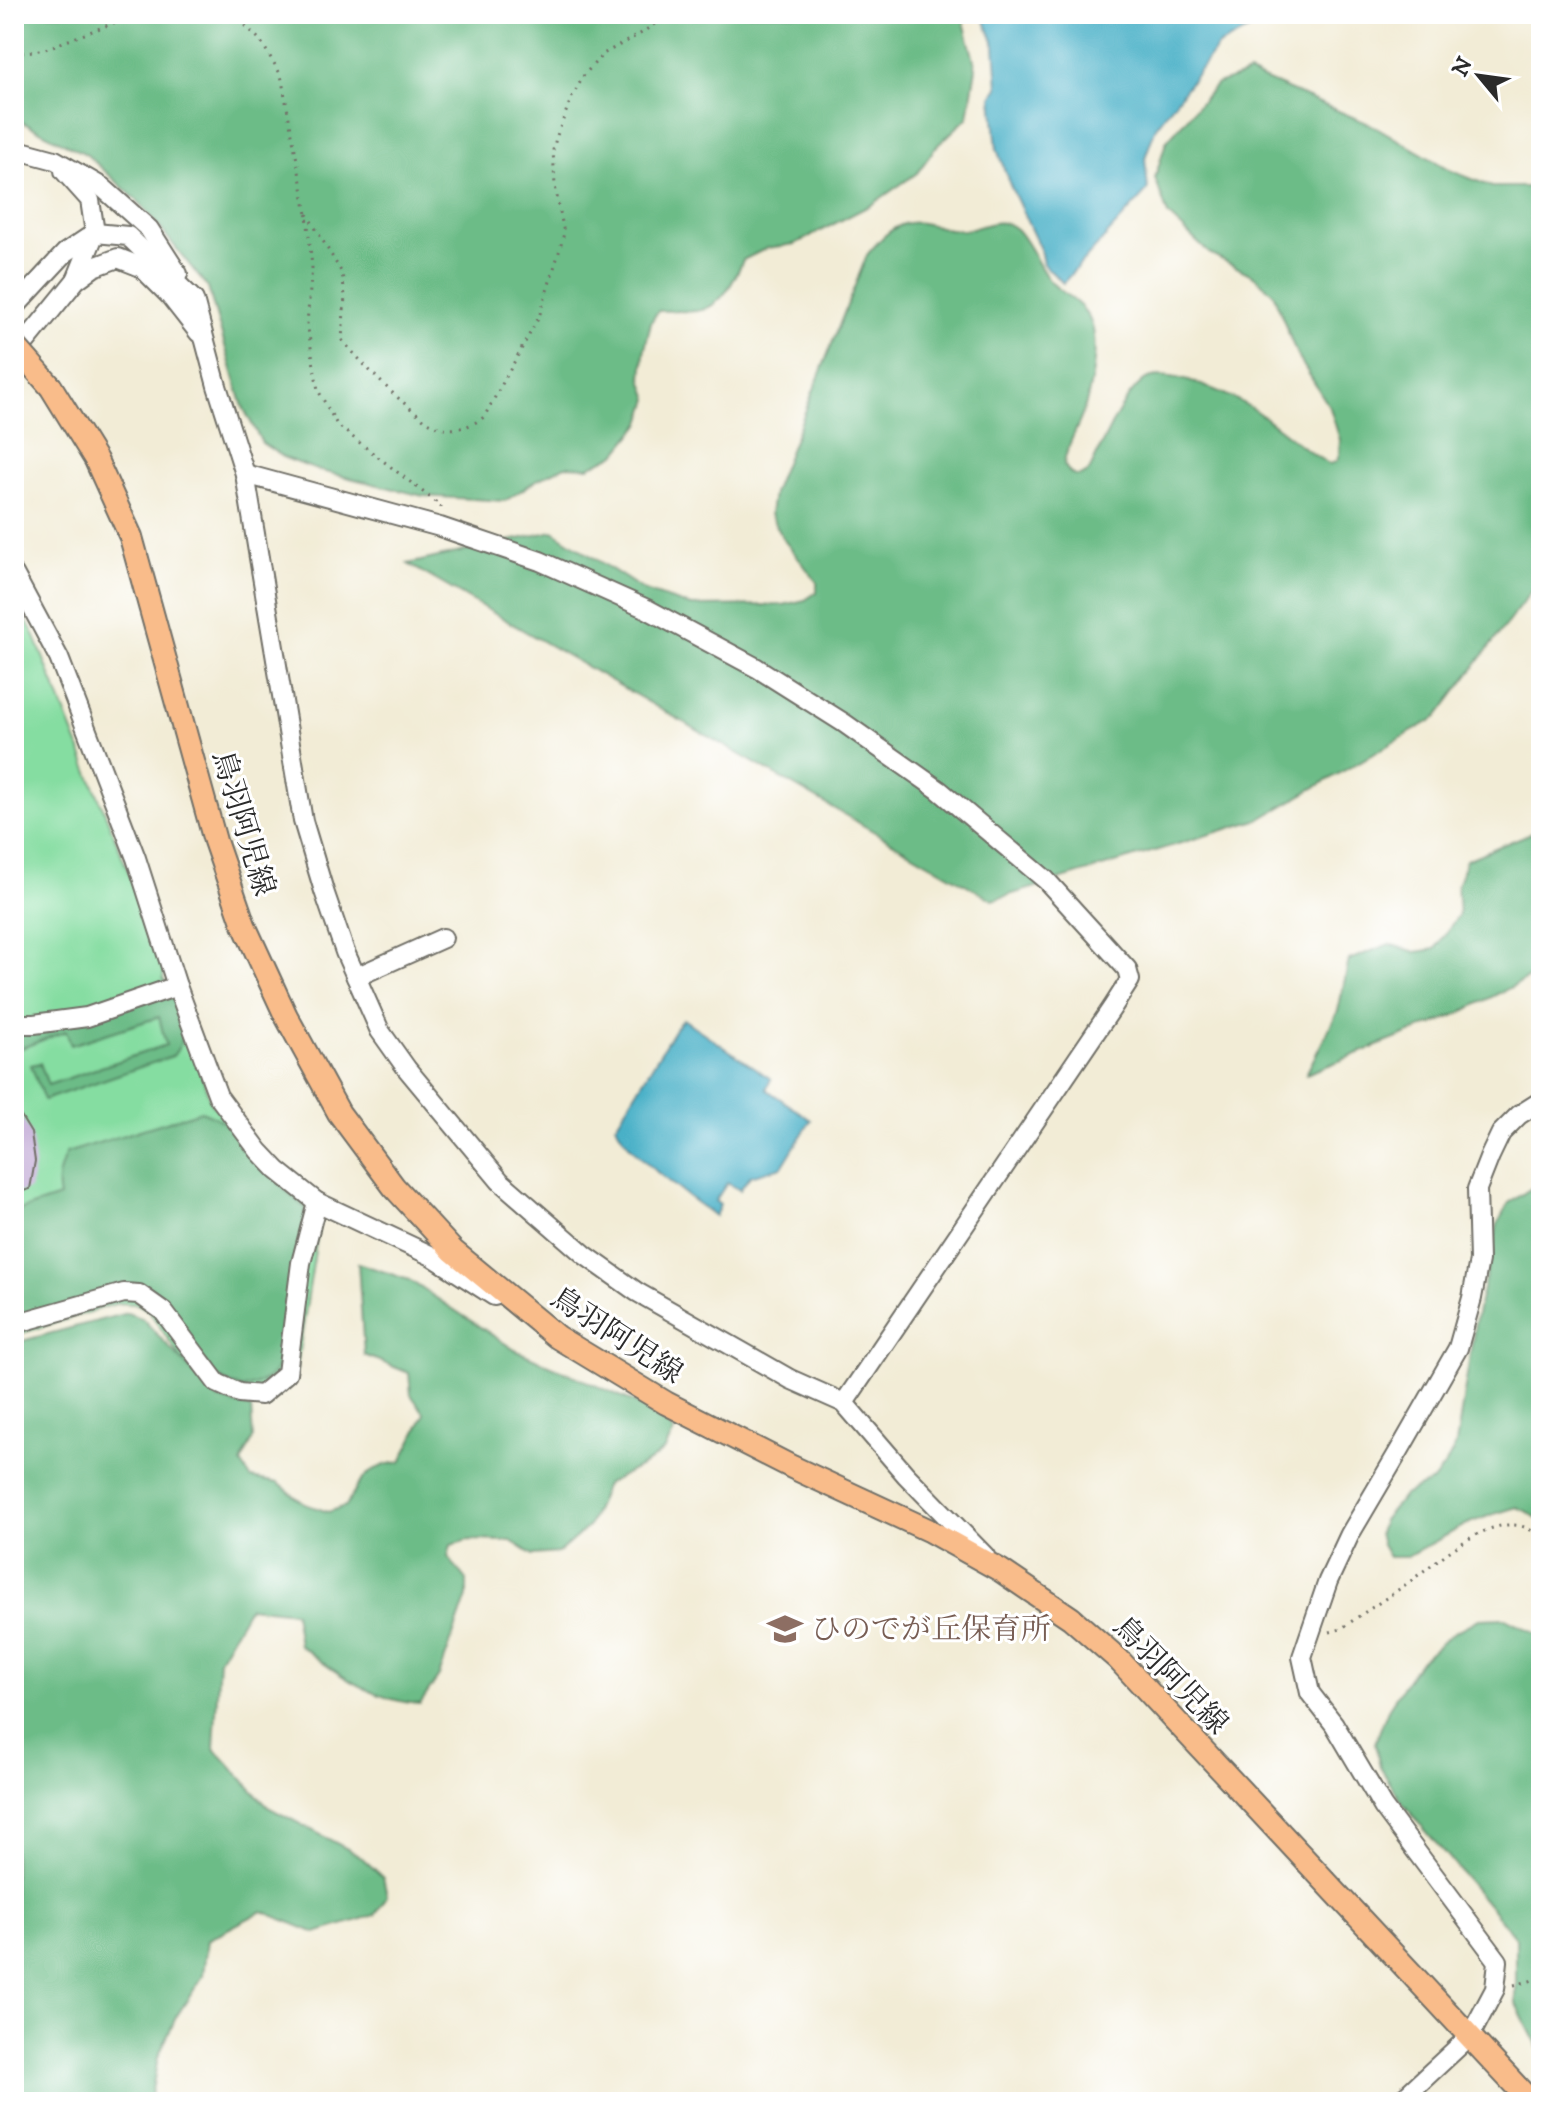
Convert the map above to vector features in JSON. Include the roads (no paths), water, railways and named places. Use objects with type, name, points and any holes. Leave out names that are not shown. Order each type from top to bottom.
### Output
[{"type":"main road","name":"鳥羽阿児線","points":[[14,345],[51,387],[96,460],[131,537],[215,841],[244,925],[286,1016],[339,1113],[394,1187],[453,1251],[557,1337],[666,1403],[792,1467],[928,1530],[1000,1570],[1071,1618],[1118,1659],[1531,2102]]},
{"type":"street","points":[[14,149],[55,160],[102,187],[149,229],[194,300],[245,474],[303,821],[324,891],[380,1031],[407,1069],[500,1181],[530,1209],[585,1255],[637,1292],[790,1379],[844,1403],[906,1475],[1000,1570]]},
{"type":"street","points":[[55,160],[90,200],[95,233],[76,280]]},
{"type":"street","points":[[14,308],[65,253],[95,233],[128,236],[194,300]]},
{"type":"street","points":[[14,356],[76,280],[94,267],[118,258],[141,267],[170,296],[205,342]]},
{"type":"street","points":[[245,474],[440,527],[540,561],[647,609],[757,668],[844,723],[939,790],[1046,880],[1127,969],[1130,980],[1112,1008],[844,1403]]},
{"type":"street","points":[[14,574],[59,658],[136,858],[177,986],[218,1096],[259,1151],[317,1202],[432,1256],[557,1337]]},
{"type":"street","points":[[356,977],[443,938]]},
{"type":"street","points":[[14,1024],[87,1017],[177,986]]},
{"type":"street","points":[[1399,2102],[1470,2036],[1495,1989],[1498,1961],[1383,1807],[1334,1724],[1310,1693],[1302,1657],[1328,1581],[1350,1534],[1458,1348],[1479,1260],[1477,1189],[1490,1156],[1501,1133],[1519,1115],[1541,1101]]},
{"type":"street","points":[[14,1324],[124,1293],[139,1294],[163,1311],[217,1383],[239,1393],[261,1395],[287,1373],[301,1263],[317,1202]]},
{"type":"water","points":[[982,14],[1278,14],[1218,46],[1156,127],[1145,158],[1148,190],[1063,283],[1043,264],[1040,249],[997,149],[992,97],[998,87],[995,46]]},
{"type":"water","points":[[683,1019],[771,1079],[766,1089],[811,1120],[782,1167],[750,1176],[740,1190],[727,1183],[715,1201],[720,1205],[715,1216],[645,1162],[616,1125]]},
{"type":"place","name":"ひのでが丘保育所","points":[[785,1629]]}]
